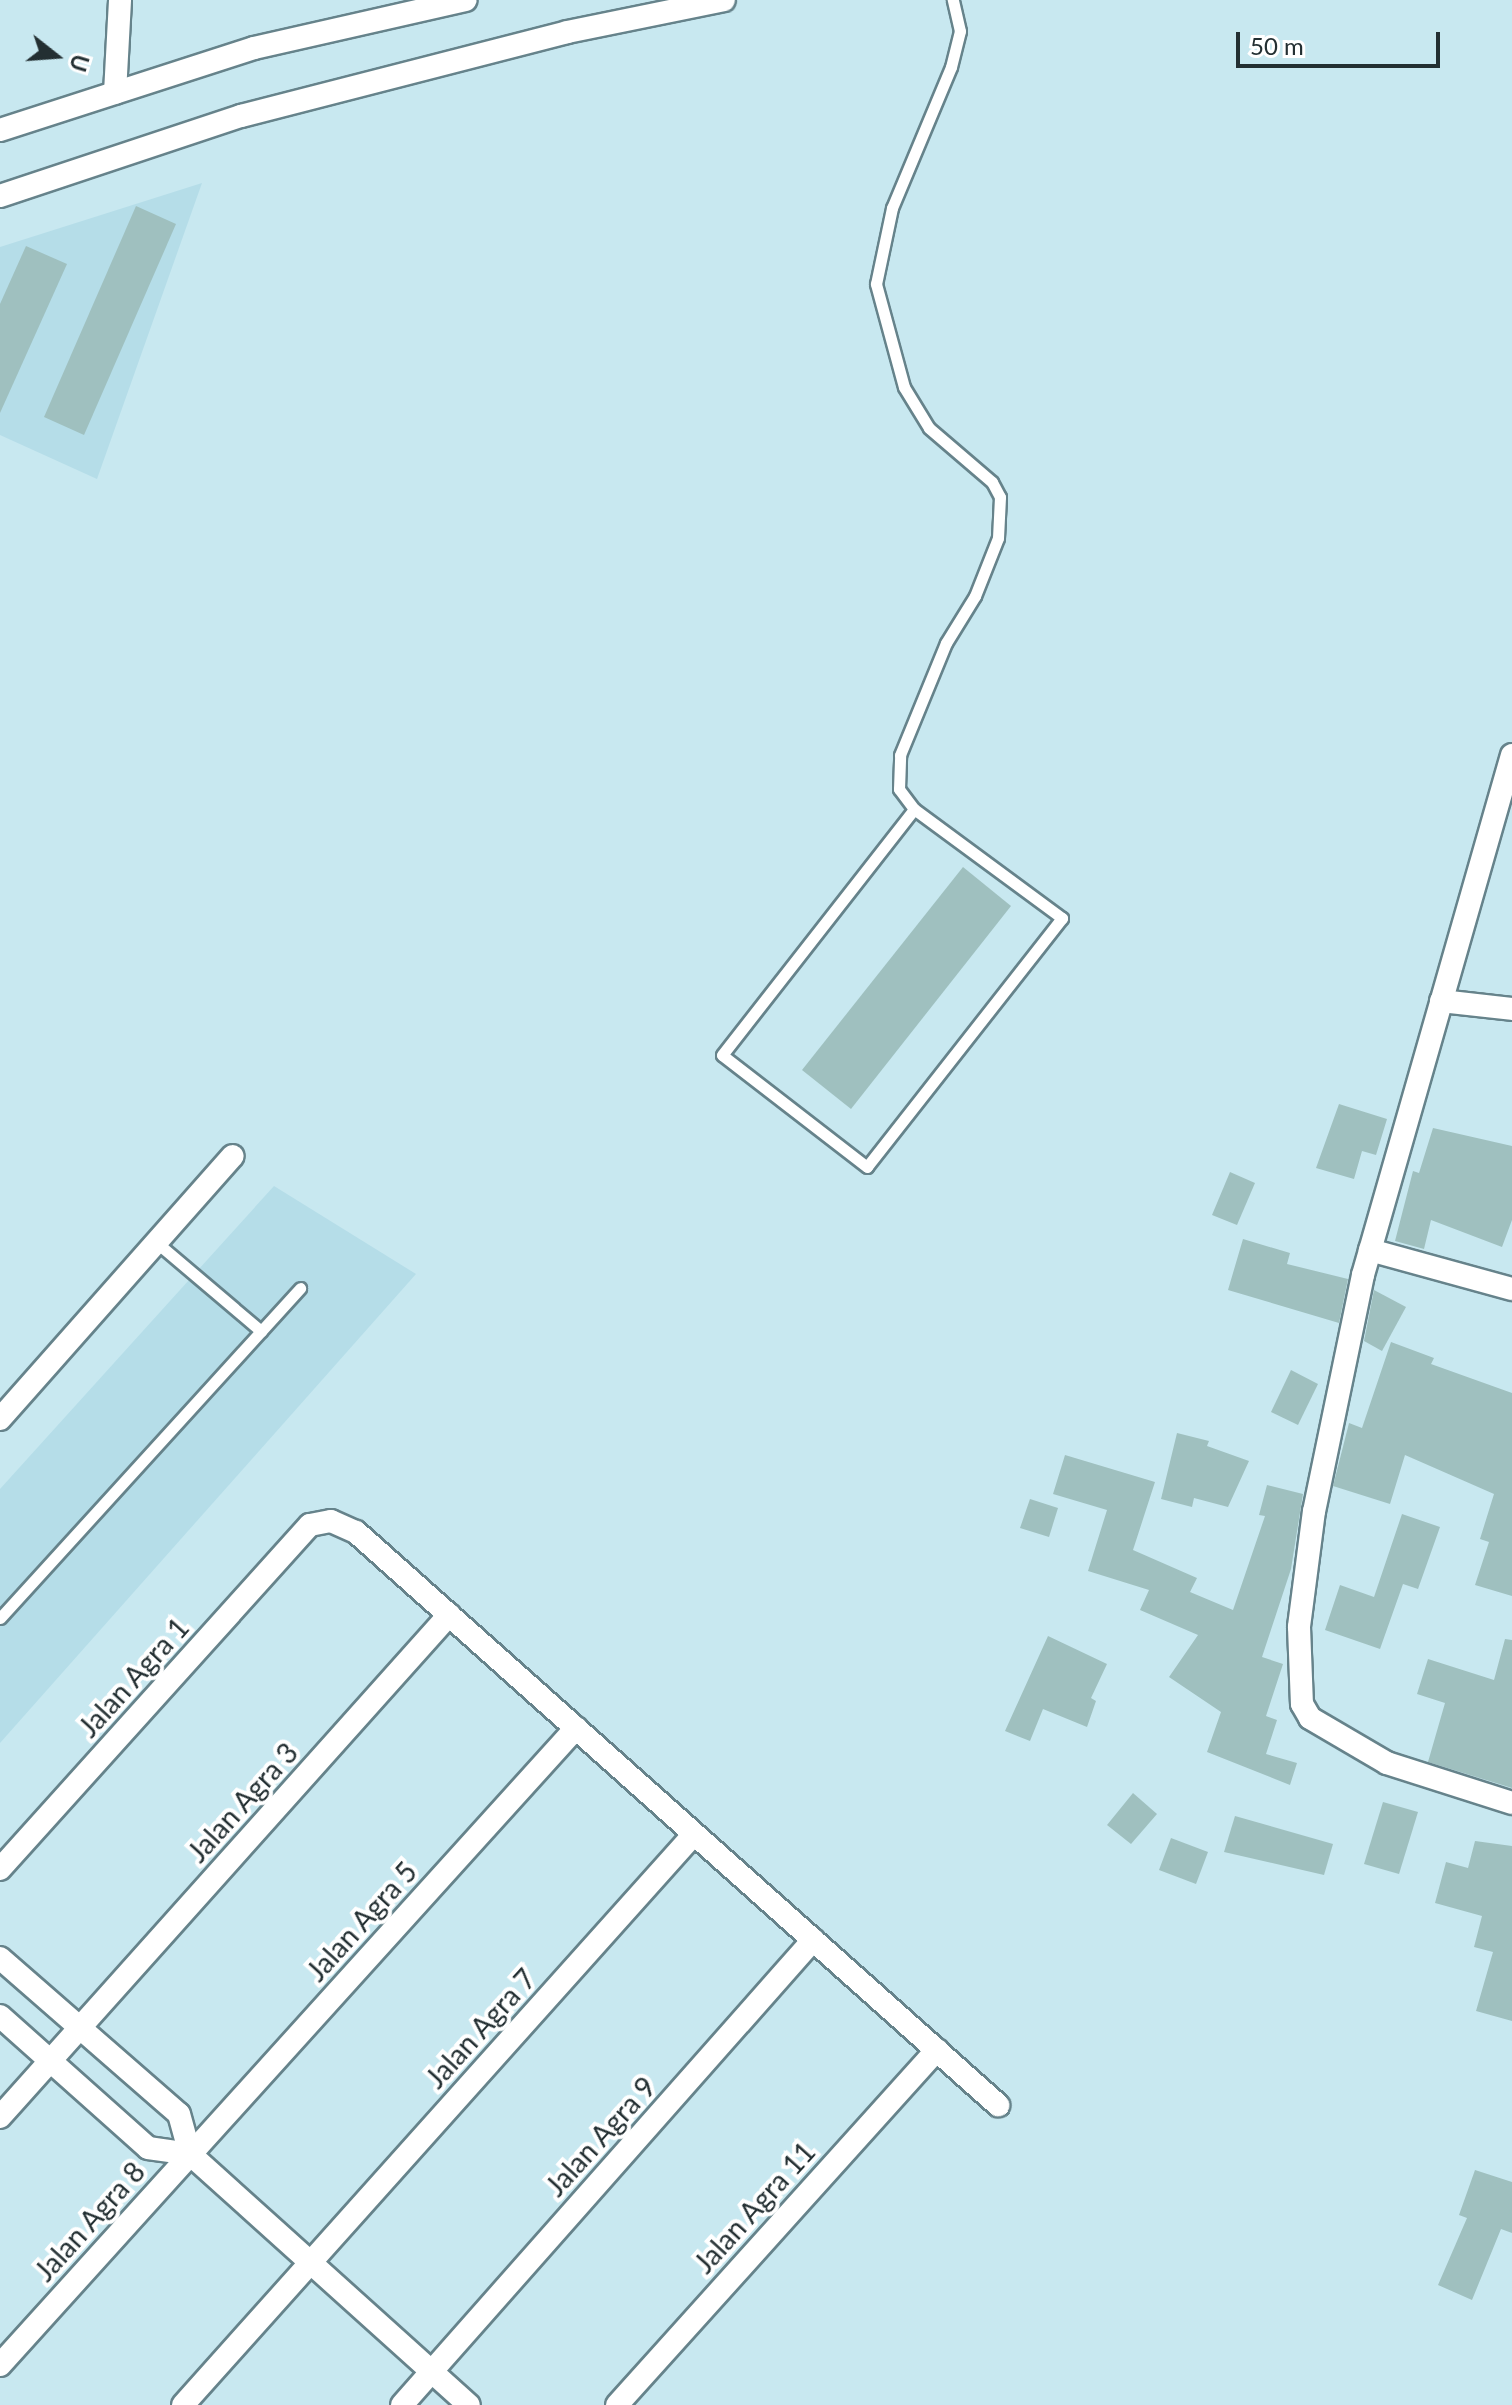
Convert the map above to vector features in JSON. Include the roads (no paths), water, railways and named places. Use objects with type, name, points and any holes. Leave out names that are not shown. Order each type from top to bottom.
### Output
[{"type":"street","points":[[115,93],[120,0]]},
{"type":"street","points":[[0,130],[254,48],[466,0]]},
{"type":"street","points":[[0,196],[241,116],[567,32],[724,0]]},
{"type":"street","points":[[1512,755],[1370,1250],[1314,1511],[1299,1627],[1302,1704],[1310,1718],[1387,1763],[1512,1803]]},
{"type":"street","points":[[1441,1001],[1512,1009]]},
{"type":"street","points":[[0,1419],[233,1156]]},
{"type":"street","points":[[1370,1250],[1512,1289]]},
{"type":"street","name":"Jalan Agra 1","points":[[0,1869],[310,1525],[331,1521],[356,1532],[449,1615]]},
{"type":"street","points":[[449,1615],[998,2105]]},
{"type":"street","name":"Jalan Agra 3","points":[[0,2117],[449,1615]]},
{"type":"street","name":"Jalan Agra 5","points":[[190,2154],[576,1728]]},
{"type":"street","name":"Jalan Agra 7","points":[[183,2405],[694,1834]]},
{"type":"street","name":"Jalan Agra 9","points":[[402,2405],[813,1940]]},
{"type":"street","points":[[0,1958],[179,2114],[190,2154],[469,2405]]},
{"type":"street","points":[[0,2016],[148,2148],[190,2154]]},
{"type":"street","name":"Jalan Agra 11","points":[[617,2405],[937,2050]]},
{"type":"street","name":"Jalan Agra 8","points":[[0,2365],[190,2154]]},
{"type":"lane","points":[[914,809],[722,1055],[867,1167],[1062,918],[914,809],[899,789],[900,755],[946,643],[990,566],[1001,519],[1000,497],[992,482],[929,428],[904,387],[876,284],[892,208],[951,67],[960,31],[953,0]]},
{"type":"lane","points":[[156,1242],[261,1331]]},
{"type":"lane","points":[[0,1618],[300,1288]]}]
